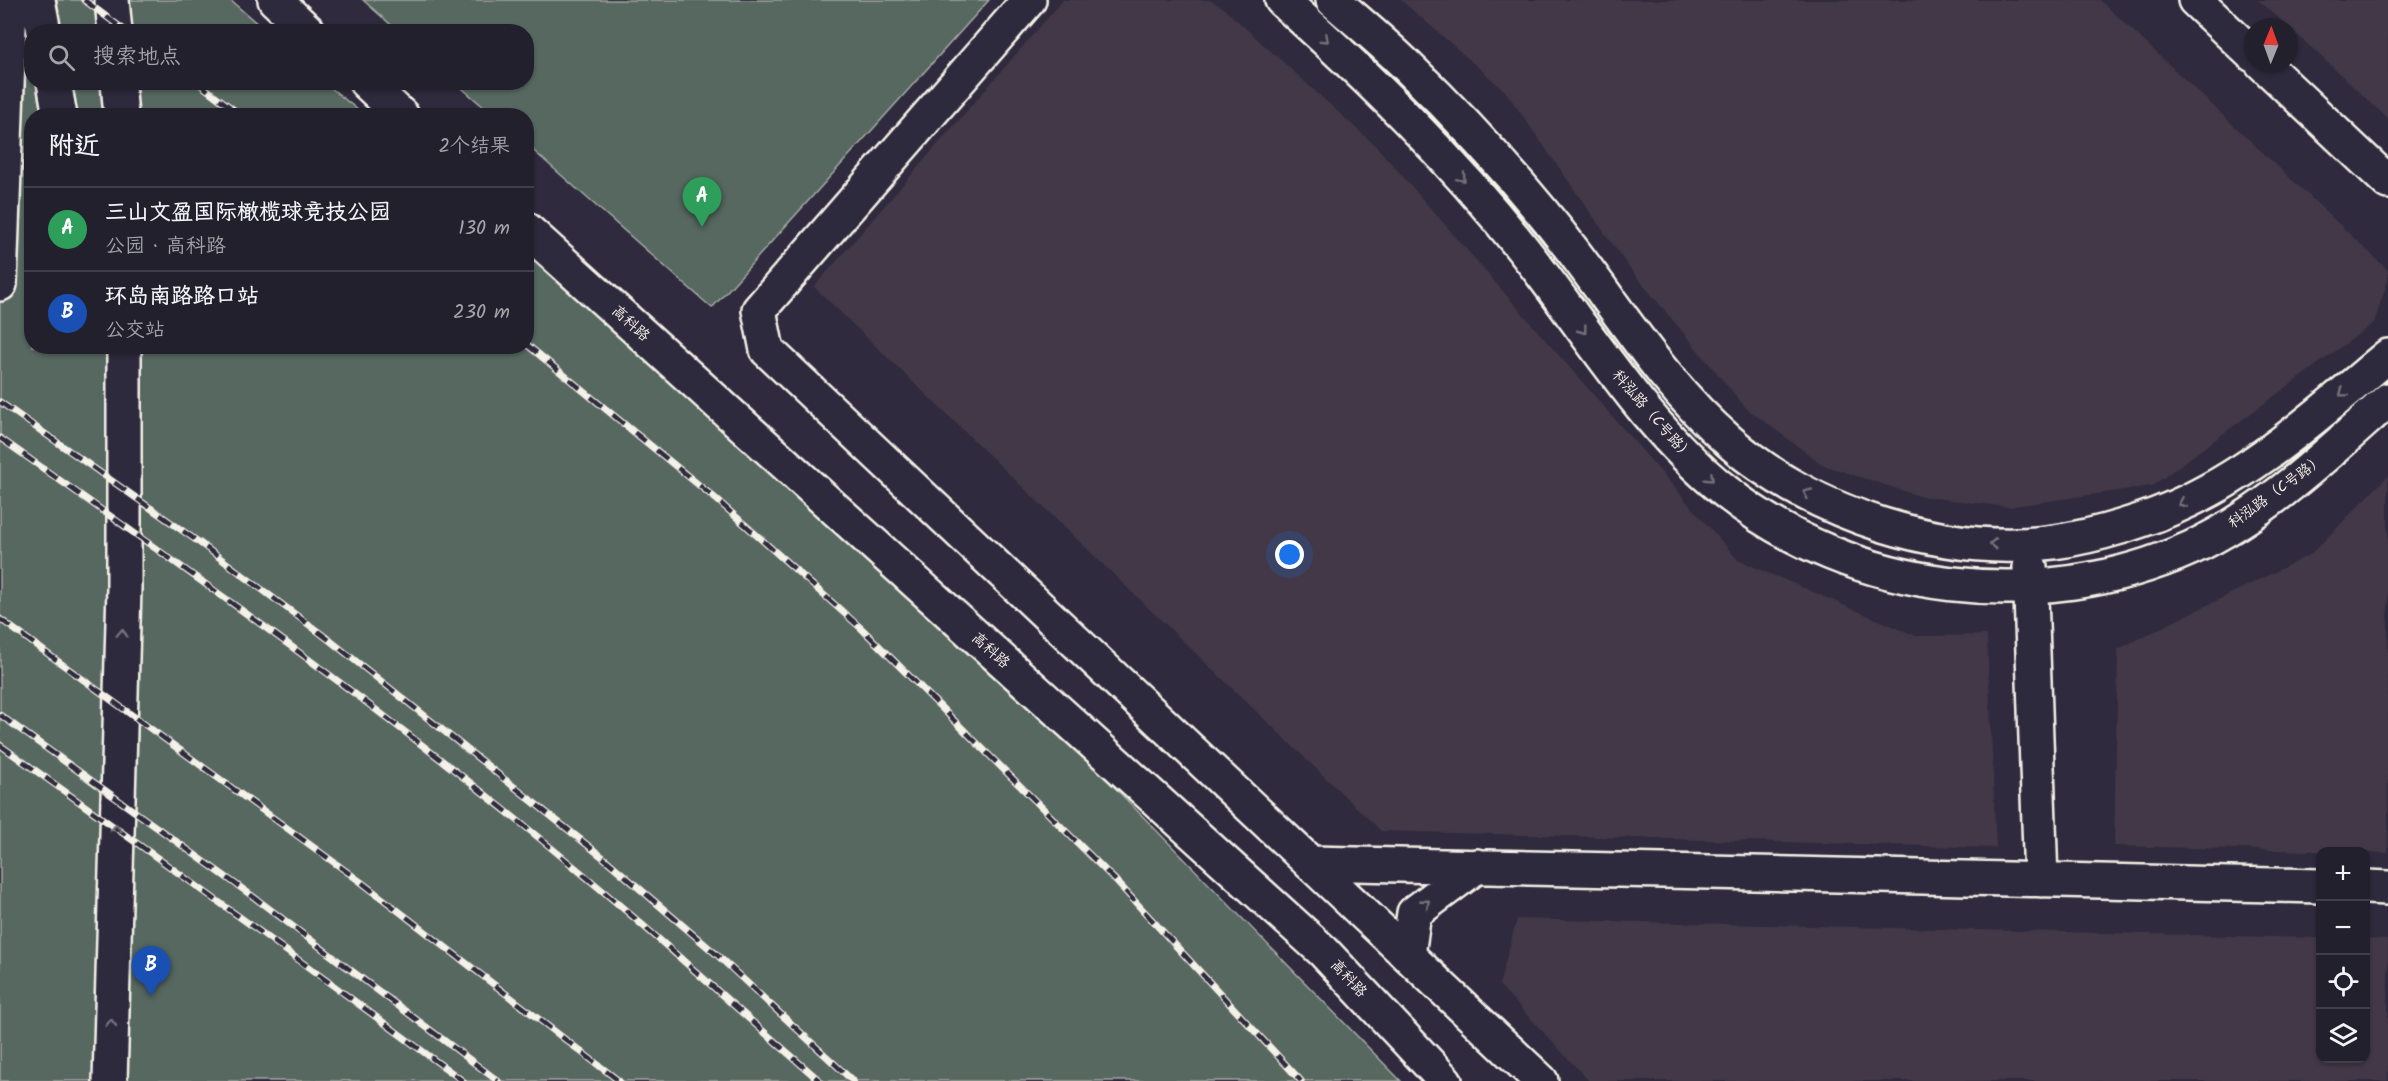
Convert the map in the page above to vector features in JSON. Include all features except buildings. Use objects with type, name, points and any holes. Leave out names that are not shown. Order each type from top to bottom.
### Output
[{"type":"street","points":[[0,284],[10,0]]},
{"type":"street","points":[[38,0],[42,24]]},
{"type":"street","points":[[112,0],[114,24]]},
{"type":"street","points":[[274,0],[300,24]]},
{"type":"street","points":[[1029,0],[759,310],[767,350],[1540,1081]]},
{"type":"street","name":"科泓路（C号路）","points":[[1282,0],[1340,52],[1424,135],[1522,248],[1616,374],[1673,443],[1724,490],[1767,521],[1863,566],[1917,579],[1977,588],[2031,587],[2094,580],[2136,569],[2193,547],[2248,515],[2301,475],[2388,400]]},
{"type":"street","points":[[1333,0],[1407,66],[1484,146],[1572,251],[1622,321],[1671,381],[1729,442],[1782,482],[1852,514],[1922,536],[1988,545],[2053,542],[2117,527],[2187,501],[2247,468],[2307,423],[2388,356]]},
{"type":"street","points":[[2195,0],[2244,46]]},
{"type":"street","points":[[2272,72],[2388,182]]},
{"type":"street","points":[[55,90],[59,108]]},
{"type":"street","points":[[119,90],[120,108]]},
{"type":"street","points":[[374,90],[394,108]]},
{"type":"street","name":"高科路","points":[[534,236],[1323,951],[1445,1081]]},
{"type":"street","points":[[106,354],[123,442]]},
{"type":"street","points":[[110,1081],[124,588],[124,354]]},
{"type":"street","points":[[2030,543],[2041,880]]},
{"type":"street","points":[[1310,863],[2316,886]]},
{"type":"street","points":[[1408,955],[1414,913],[1477,866]]},
{"type":"street","points":[[2370,887],[2388,888]]},
{"type":"shaded area","points":[[1063,0],[1209,0],[1221,6],[1377,147],[1738,560],[1916,636],[1987,635],[1996,848],[1381,831],[814,287]]},
{"type":"shaded area","points":[[1401,0],[2100,0],[2388,270],[2388,280],[2374,323],[2152,486],[2008,507],[1919,496],[1823,465],[1746,408],[1630,269],[1505,91]]},
{"type":"shaded area","points":[[2258,0],[2388,0],[2388,119],[2298,35],[2298,18],[2279,18]]},
{"type":"shaded area","points":[[2388,476],[2388,853],[2370,853],[2370,847],[2316,847],[2316,851],[2114,846],[2118,649],[2311,554]]},
{"type":"shaded area","points":[[1517,919],[2316,938],[2316,1063],[2370,1063],[2370,939],[2388,940],[2388,1081],[1589,1081],[1499,985]]},
{"type":"green space","points":[[0,0],[230,0],[258,24],[24,24],[24,90],[334,90],[355,108],[24,108],[24,354],[534,354],[534,262],[957,626],[1401,1081],[0,1081]]},
{"type":"green space","points":[[363,0],[989,0],[712,308],[534,151],[534,108],[485,108],[464,90],[534,90],[534,24],[390,24]]},
{"type":"railway","points":[[84,0],[116,24]]},
{"type":"railway","points":[[208,90],[231,108]]},
{"type":"railway","points":[[534,351],[716,499],[862,629],[1115,880],[1301,1081]]},
{"type":"railway","points":[[0,402],[200,543],[328,639],[605,859],[716,954],[853,1081]]},
{"type":"railway","points":[[0,438],[294,648],[438,758],[610,897],[820,1081]]},
{"type":"railway","points":[[0,619],[361,882],[619,1081]]},
{"type":"railway","points":[[0,715],[251,895],[498,1081]]},
{"type":"railway","points":[[0,745],[463,1081]]},
{"type":"place","name":"三山文盈国际橄榄球竞技公园","points":[[702,227]]},
{"type":"place","name":"环岛南路路口站","points":[[151,996]]}]
